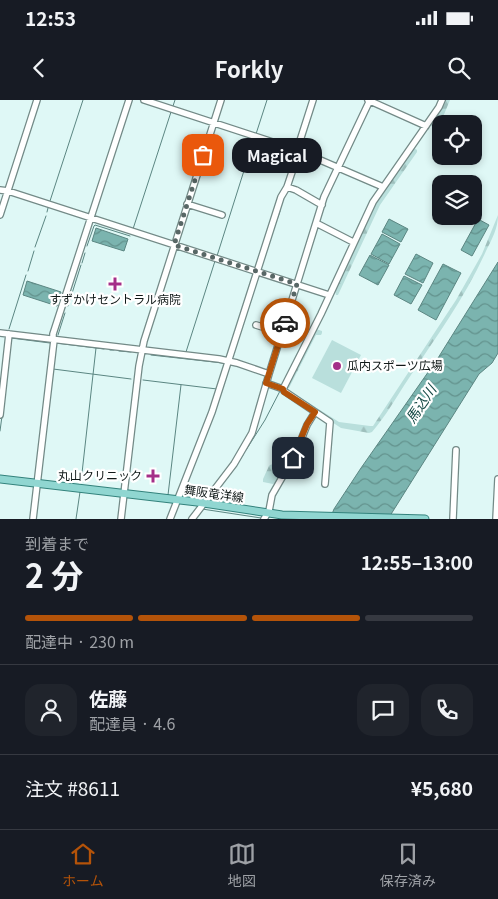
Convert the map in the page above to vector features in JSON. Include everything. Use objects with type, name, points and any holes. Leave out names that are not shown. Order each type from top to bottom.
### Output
[{"type":"main road","name":"舞阪竜洋線","points":[[0,479],[204,503],[265,516],[425,519]]},
{"type":"street","points":[[0,215],[38,100]]},
{"type":"street","points":[[33,519],[53,334],[129,100]]},
{"type":"street","points":[[144,100],[298,150],[383,187]]},
{"type":"street","points":[[121,519],[142,350],[221,100]]},
{"type":"street","points":[[170,519],[212,412],[281,197],[287,187],[313,100]]},
{"type":"street","points":[[192,519],[234,464],[252,433],[268,374],[326,192],[369,100],[426,126]]},
{"type":"street","points":[[283,389],[373,202],[442,100]]},
{"type":"street","points":[[287,187],[322,205]]},
{"type":"street","points":[[0,190],[329,295]]},
{"type":"street","points":[[187,204],[222,215]]},
{"type":"street","points":[[316,223],[353,242]]},
{"type":"street","points":[[256,325],[282,333]]},
{"type":"street","points":[[0,333],[228,361],[268,374]]},
{"type":"street","points":[[0,415],[3,362],[10,334]]},
{"type":"street","points":[[266,383],[283,389],[284,392],[330,422],[325,484]]},
{"type":"street","points":[[265,516],[272,495],[295,455],[307,424],[315,412]]},
{"type":"street","points":[[453,519],[456,450]]},
{"type":"street","points":[[496,519],[498,479]]},
{"type":"green space","points":[[445,100],[450,100],[444,115],[436,115]]},
{"type":"green space","points":[[414,148],[417,152],[380,205],[338,295],[336,295],[335,291],[375,203]]},
{"type":"green space","points":[[498,215],[492,238],[469,284],[450,316],[372,432],[341,428],[288,393],[290,391],[339,422],[373,426],[456,300],[482,254]]},
{"type":"green space","points":[[316,329],[322,331],[322,333],[321,335],[316,335],[287,389],[287,388]]},
{"type":"green space","name":"瓜内スポーツ広場","points":[[332,340],[361,355],[341,393],[312,378]]},
{"type":"green space","points":[[273,464],[283,472],[277,483],[263,482],[269,466]]},
{"type":"water","points":[[389,219],[408,229],[401,242],[382,232]]},
{"type":"water","points":[[482,221],[489,225],[472,256],[461,250],[475,225],[482,225]]},
{"type":"water","points":[[96,228],[128,239],[124,251],[92,241]]},
{"type":"water","points":[[382,234],[400,244],[389,264],[371,254]]},
{"type":"water","points":[[416,254],[433,263],[423,283],[405,274]]},
{"type":"water","points":[[370,255],[389,265],[378,285],[359,275]]},
{"type":"water","name":"馬込川","points":[[498,262],[498,353],[492,363],[479,374],[388,519],[330,519],[334,509],[361,468],[438,358]]},
{"type":"water","points":[[443,264],[461,273],[436,320],[418,310]]},
{"type":"water","points":[[404,276],[422,285],[411,304],[394,295]]},
{"type":"water","points":[[27,281],[61,292],[57,306],[23,295]]},
{"type":"waterway","points":[[50,201],[83,100]]},
{"type":"waterway","points":[[173,106],[175,100]]},
{"type":"waterway","points":[[256,134],[267,100]]},
{"type":"waterway","points":[[133,229],[171,112]]},
{"type":"waterway","points":[[217,256],[254,139]]},
{"type":"waterway","points":[[47,212],[48,208]]},
{"type":"waterway","points":[[278,217],[280,211]]},
{"type":"waterway","points":[[35,247],[46,216]]},
{"type":"waterway","points":[[87,246],[95,225],[130,236]]},
{"type":"waterway","points":[[28,271],[34,251]]},
{"type":"waterway","points":[[82,263],[85,253]]},
{"type":"waterway","points":[[186,352],[215,261]]},
{"type":"waterway","points":[[68,306],[81,265]]},
{"type":"waterway","points":[[9,329],[26,275]]},
{"type":"waterway","points":[[58,335],[65,313]]},
{"type":"waterway","points":[[11,338],[50,343]]},
{"type":"waterway","points":[[56,343],[104,349]]},
{"type":"waterway","points":[[81,482],[96,348]]},
{"type":"waterway","points":[[119,351],[131,352]]},
{"type":"waterway","points":[[151,355],[223,363]]},
{"type":"waterway","points":[[53,369],[131,379]]},
{"type":"waterway","points":[[143,380],[217,389]]},
{"type":"waterway","points":[[168,495],[181,385]]},
{"type":"waterway","points":[[246,450],[280,391]]},
{"type":"waterway","points":[[0,431],[2,416]]},
{"type":"waterway","points":[[238,463],[243,455]]},
{"type":"waterway","points":[[76,519],[80,492]]},
{"type":"waterway","points":[[202,509],[261,518]]},
{"type":"way so far","points":[[203,155],[174,245],[297,284],[285,323]]},
{"type":"place","name":"Magical","points":[[203,155]]},
{"type":"place","name":"すずかけセントラル病院","points":[[115,284]]},
{"type":"place","name":"瓜内スポーツ広場","points":[[337,366]]},
{"type":"place","name":"丸山クリニック","points":[[153,476]]},
{"type":"route","points":[[285,323],[266,383],[283,389],[284,392],[315,412],[307,424],[293,458]]}]
